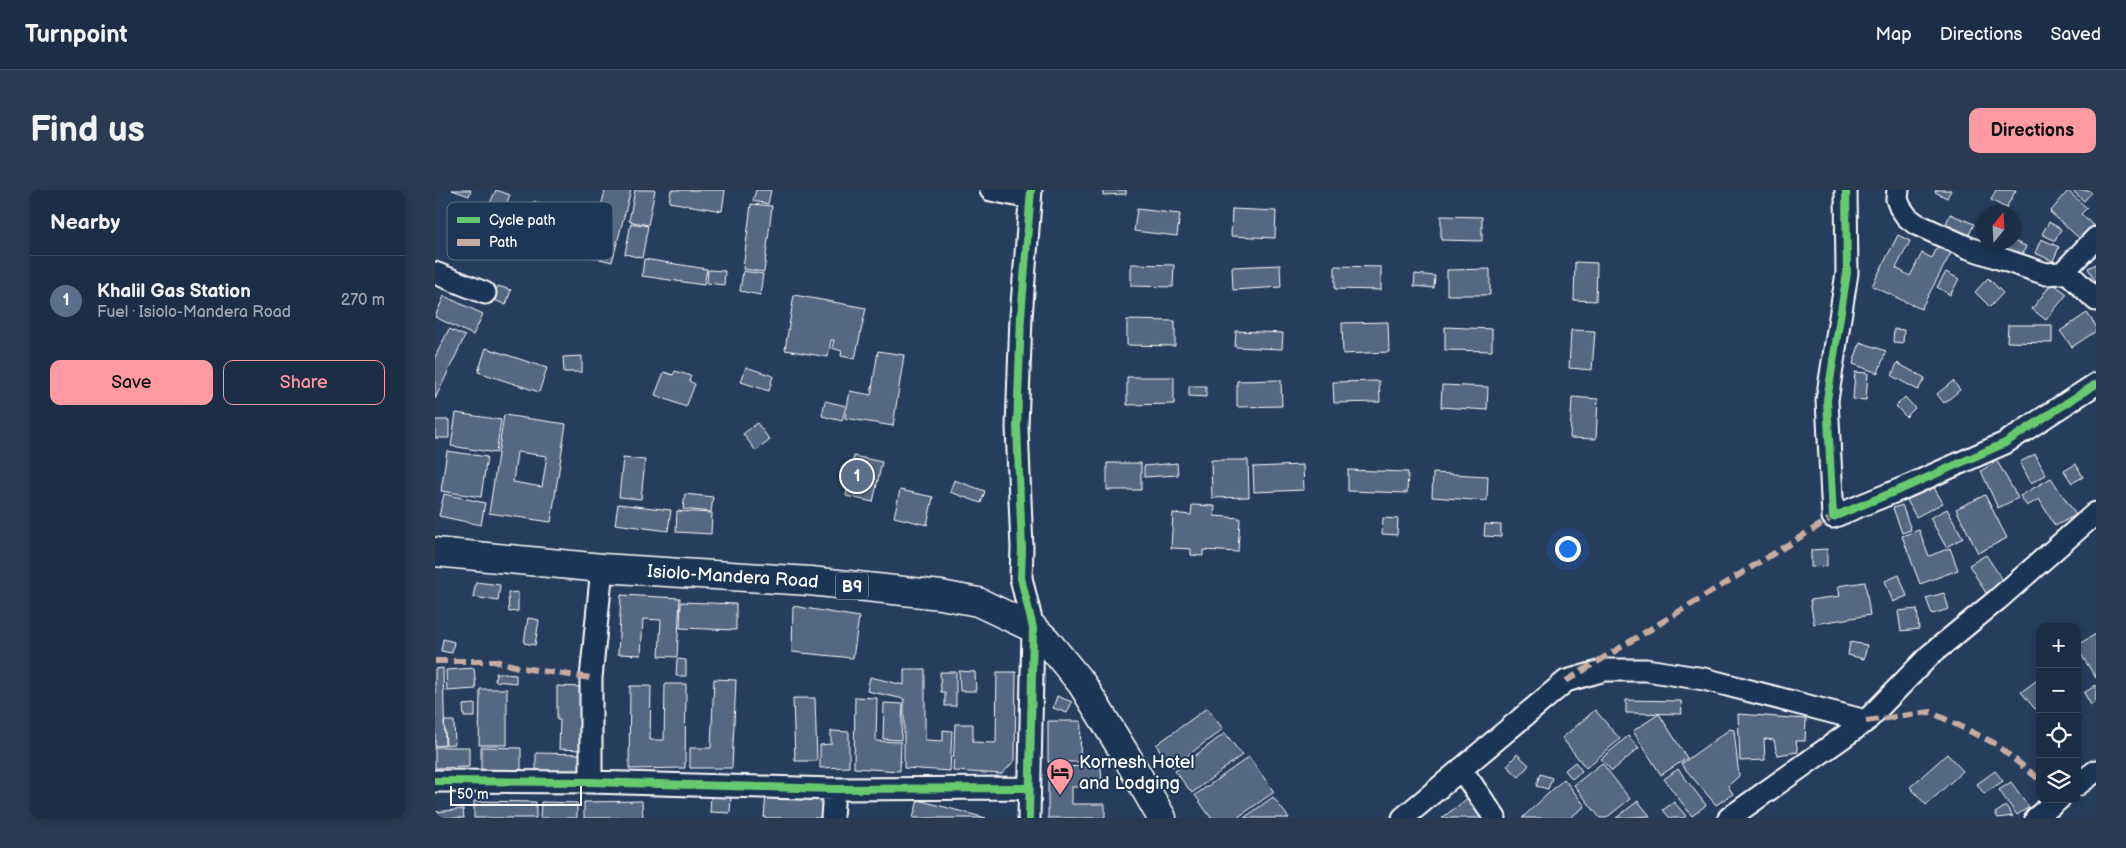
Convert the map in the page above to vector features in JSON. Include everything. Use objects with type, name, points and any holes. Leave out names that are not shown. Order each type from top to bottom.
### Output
[{"type":"highway","name":"Isiolo-Mandera Road","points":[[435,552],[602,568],[810,581],[941,595],[978,602],[1033,628],[1046,640],[1082,684],[1162,818]]},
{"type":"street","points":[[991,190],[1031,194],[1020,327],[1017,427],[1022,548],[1021,578],[1033,628],[1029,818]]},
{"type":"street","points":[[1846,190],[1847,273],[1827,400],[1833,517],[2005,443],[2096,384]]},
{"type":"street","points":[[1898,190],[1897,199],[1899,207],[1915,224],[1969,248],[2046,274],[2061,273],[2096,238]]},
{"type":"street","points":[[2065,270],[2096,300]]},
{"type":"street","points":[[435,272],[485,293]]},
{"type":"street","points":[[1729,818],[1866,722],[1930,655],[1997,600],[2096,513]]},
{"type":"street","points":[[591,782],[591,678],[602,568]]},
{"type":"street","points":[[1403,818],[1566,681],[1605,670],[1646,670],[1704,679],[1866,722]]},
{"type":"street","points":[[1461,769],[1495,818]]},
{"type":"street","points":[[2081,782],[2096,771]]},
{"type":"street","points":[[435,781],[591,782],[834,789],[1029,788]]},
{"type":"street","points":[[832,818],[834,789]]},
{"type":"street","points":[[2036,818],[2054,803]]},
{"type":"building","points":[[452,190],[471,190],[469,196]]},
{"type":"building","points":[[496,190],[510,195],[507,202],[490,202]]},
{"type":"building","points":[[601,190],[631,190],[613,258],[613,202],[602,202],[605,191]]},
{"type":"building","points":[[635,190],[655,190],[648,225],[629,221]]},
{"type":"building","points":[[671,190],[725,190],[722,211],[669,202]]},
{"type":"building","points":[[756,190],[771,190],[768,204],[753,201]]},
{"type":"building","points":[[1103,190],[1126,190],[1126,194],[1103,195]]},
{"type":"building","points":[[1936,190],[1951,190],[1947,198],[1935,192]]},
{"type":"building","points":[[1996,190],[2016,190],[2008,205],[2000,205],[1991,200]]},
{"type":"building","points":[[2072,190],[2091,190],[2093,191],[2084,201]]},
{"type":"building","points":[[2068,191],[2087,208],[2081,214],[2096,228],[2088,246],[2050,212]]},
{"type":"building","points":[[751,204],[772,206],[764,272],[743,269]]},
{"type":"building","points":[[1137,209],[1180,214],[1177,236],[1134,231]]},
{"type":"building","points":[[1232,209],[1276,211],[1275,238],[1231,236]]},
{"type":"building","points":[[1950,214],[1974,224],[1967,239],[1944,229]]},
{"type":"building","points":[[1441,216],[1482,217],[1482,241],[1441,240]]},
{"type":"building","points":[[2049,222],[2061,229],[2055,241],[2042,234]]},
{"type":"building","points":[[631,223],[648,226],[642,258],[625,254]]},
{"type":"building","points":[[1898,235],[1910,241],[1896,268],[1910,276],[1922,253],[1932,258],[1939,244],[1952,251],[1921,309],[1872,286]]},
{"type":"building","points":[[2041,239],[2059,247],[2053,261],[2035,253]]},
{"type":"building","points":[[2021,244],[2026,246],[2021,260],[1998,252],[1999,250],[2021,250]]},
{"type":"building","points":[[644,259],[707,269],[704,285],[642,276]]},
{"type":"building","points":[[1575,262],[1597,263],[1596,301],[1574,300]]},
{"type":"building","points":[[1131,264],[1174,265],[1173,287],[1131,286]]},
{"type":"building","points":[[2096,264],[2096,284],[2088,268]]},
{"type":"building","points":[[1280,265],[1281,287],[1233,290],[1232,267]]},
{"type":"building","points":[[1335,266],[1381,267],[1381,290],[1335,289]]},
{"type":"building","points":[[1490,269],[1490,295],[1447,295],[1447,270]]},
{"type":"building","points":[[708,270],[725,271],[724,285],[707,283]]},
{"type":"building","points":[[743,271],[763,274],[760,295],[740,291]]},
{"type":"building","points":[[1946,272],[1959,279],[1950,295],[1937,287]]},
{"type":"building","points":[[1415,274],[1435,276],[1434,288],[1414,286]]},
{"type":"building","points":[[1988,278],[2003,293],[1990,307],[1975,292]]},
{"type":"building","points":[[2052,283],[2067,294],[2046,320],[2032,309]]},
{"type":"building","points":[[498,286],[511,290],[506,305],[492,299]]},
{"type":"building","points":[[794,295],[866,308],[855,359],[841,356],[842,351],[832,348],[834,340],[831,340],[828,357],[785,350]]},
{"type":"building","points":[[444,296],[483,314],[473,335],[435,317]]},
{"type":"building","points":[[2087,313],[2096,326],[2096,331],[2072,347],[2060,331]]},
{"type":"building","points":[[1127,320],[1175,321],[1175,346],[1127,345]]},
{"type":"building","points":[[1388,322],[1389,352],[1343,354],[1342,323]]},
{"type":"building","points":[[2008,325],[2052,325],[2052,343],[2007,342]]},
{"type":"building","points":[[1445,327],[1492,329],[1492,351],[1445,350]]},
{"type":"building","points":[[449,329],[465,336],[435,399],[435,357]]},
{"type":"building","points":[[1894,329],[1904,330],[1903,343],[1893,342]]},
{"type":"building","points":[[1571,330],[1595,331],[1592,370],[1569,368]]},
{"type":"building","points":[[1236,331],[1283,333],[1282,349],[1235,347]]},
{"type":"building","points":[[1860,342],[1886,351],[1878,373],[1853,364]]},
{"type":"building","points":[[486,348],[547,368],[539,392],[478,372]]},
{"type":"building","points":[[878,351],[904,355],[893,426],[845,418],[850,391],[871,395]]},
{"type":"building","points":[[582,356],[582,372],[564,372],[563,357]]},
{"type":"building","points":[[1897,363],[1925,378],[1918,390],[1892,376]]},
{"type":"building","points":[[746,367],[773,376],[769,391],[741,382]]},
{"type":"building","points":[[675,371],[691,376],[689,381],[695,384],[686,407],[655,395],[664,372],[673,375]]},
{"type":"building","points":[[1855,372],[1868,373],[1866,400],[1853,399]]},
{"type":"building","points":[[1127,377],[1174,377],[1174,404],[1127,405]]},
{"type":"building","points":[[1281,380],[1282,406],[1237,407],[1237,381]]},
{"type":"building","points":[[1379,381],[1380,402],[1334,403],[1333,382]]},
{"type":"building","points":[[1953,381],[1960,390],[1944,403],[1937,394]]},
{"type":"building","points":[[1442,385],[1488,387],[1487,410],[1441,407]]},
{"type":"building","points":[[1189,386],[1206,386],[1206,397],[1189,396]]},
{"type":"building","points":[[1572,397],[1598,399],[1596,439],[1570,438]]},
{"type":"building","points":[[1905,397],[1915,408],[1906,417],[1896,406]]},
{"type":"building","points":[[825,401],[846,406],[842,421],[822,416]]},
{"type":"building","points":[[456,413],[501,420],[496,453],[451,446]]},
{"type":"building","points":[[504,415],[566,424],[551,522],[489,513]],"holes":[[[517,452],[547,456],[542,487],[513,482]]]},
{"type":"building","points":[[435,420],[449,420],[449,438],[435,438]]},
{"type":"building","points":[[757,423],[770,440],[756,451],[743,434]]},
{"type":"building","points":[[447,451],[487,457],[481,497],[441,491]]},
{"type":"building","points":[[2035,454],[2046,475],[2031,483],[2020,462]]},
{"type":"building","points":[[854,456],[882,462],[873,502],[846,496]]},
{"type":"building","points":[[623,458],[645,460],[641,499],[619,497]]},
{"type":"building","points":[[1211,460],[1248,460],[1249,497],[1212,498]]},
{"type":"building","points":[[1997,461],[2018,498],[1998,508],[1981,471]]},
{"type":"building","points":[[1107,463],[1141,463],[1141,490],[1107,490]]},
{"type":"building","points":[[1177,463],[1178,475],[1144,477],[1144,466]]},
{"type":"building","points":[[2076,464],[2083,477],[2072,483],[2064,471]]},
{"type":"building","points":[[1303,465],[1304,490],[1254,492],[1253,467]]},
{"type":"building","points":[[1348,470],[1408,472],[1407,493],[1348,491]]},
{"type":"building","points":[[1433,473],[1488,476],[1487,501],[1432,497]]},
{"type":"building","points":[[2051,478],[2076,515],[2055,526],[2039,499],[2027,506],[2020,496]]},
{"type":"building","points":[[954,480],[985,491],[981,503],[950,492]]},
{"type":"building","points":[[1933,486],[1943,503],[1916,517],[1907,500]]},
{"type":"building","points":[[900,490],[933,497],[927,525],[894,517]]},
{"type":"building","points":[[444,494],[485,503],[481,525],[439,516]]},
{"type":"building","points":[[685,494],[713,497],[711,512],[683,509]]},
{"type":"building","points":[[1985,495],[2007,538],[1978,553],[1956,509]]},
{"type":"building","points":[[618,504],[671,510],[668,531],[615,524]]},
{"type":"building","points":[[1192,505],[1215,506],[1214,516],[1240,518],[1238,552],[1203,550],[1203,556],[1191,555],[1191,549],[1171,548],[1173,513],[1191,515]]},
{"type":"building","points":[[1902,505],[1911,530],[1902,533],[1893,508]]},
{"type":"building","points":[[1947,509],[1963,538],[1946,547],[1930,518]]},
{"type":"building","points":[[677,511],[712,513],[711,534],[676,532]]},
{"type":"building","points":[[1383,518],[1398,519],[1397,535],[1382,534]]},
{"type":"building","points":[[1485,524],[1501,525],[1501,537],[1484,536]]},
{"type":"building","points":[[1919,530],[1929,556],[1950,548],[1958,570],[1920,584],[1902,536]]},
{"type":"building","points":[[1827,549],[1827,566],[1811,567],[1811,550]]},
{"type":"building","points":[[1986,555],[2004,582],[1986,593],[1969,565]]},
{"type":"building","points":[[1899,575],[1907,596],[1893,602],[1885,581]]},
{"type":"building","points":[[476,582],[500,585],[498,601],[473,597]]},
{"type":"building","points":[[1865,582],[1870,615],[1814,624],[1810,600],[1840,596],[1838,586]]},
{"type":"building","points":[[518,592],[518,611],[509,612],[508,593]]},
{"type":"building","points":[[1944,593],[1949,609],[1932,614],[1926,598]]},
{"type":"building","points":[[621,595],[680,598],[677,657],[659,656],[661,620],[643,619],[641,655],[618,654]]},
{"type":"building","points":[[681,602],[736,604],[736,630],[680,628]]},
{"type":"building","points":[[793,606],[859,617],[853,658],[792,652]]},
{"type":"building","points":[[1917,609],[1919,629],[1901,631],[1898,611]]},
{"type":"building","points":[[528,618],[539,620],[535,645],[524,643]]},
{"type":"building","points":[[2096,634],[2096,678],[2081,654],[2081,643]]},
{"type":"building","points":[[443,639],[454,642],[452,653],[441,651]]},
{"type":"building","points":[[1850,642],[1867,645],[1864,659],[1848,655]]},
{"type":"building","points":[[677,659],[686,660],[686,676],[676,676]]},
{"type":"building","points":[[443,668],[445,745],[435,746],[435,669]]},
{"type":"building","points":[[474,668],[476,689],[447,691],[446,670]]},
{"type":"building","points":[[904,669],[925,669],[925,740],[943,741],[943,730],[952,731],[950,771],[904,768],[904,699],[867,691],[870,677],[904,685]]},
{"type":"building","points":[[959,671],[975,672],[976,691],[960,691]]},
{"type":"building","points":[[940,672],[956,672],[956,706],[945,706],[945,692],[941,692]]},
{"type":"building","points":[[997,672],[1016,672],[1015,760],[1002,774],[953,771],[955,724],[973,724],[973,742],[996,742]]},
{"type":"building","points":[[496,673],[516,675],[516,683],[495,681]]},
{"type":"building","points":[[714,679],[736,680],[732,768],[690,768],[690,748],[711,748]]},
{"type":"building","points":[[2036,681],[2036,708],[2035,709],[2021,692]]},
{"type":"building","points":[[665,684],[686,684],[685,768],[629,769],[630,686],[651,686],[650,740],[664,740]]},
{"type":"building","points":[[2096,685],[2096,702],[2091,705],[2084,693]]},
{"type":"building","points":[[557,686],[583,687],[582,750],[559,749],[560,720],[557,720]]},
{"type":"building","points":[[480,689],[507,689],[507,745],[479,745]]},
{"type":"building","points":[[1057,696],[1072,702],[1067,713],[1053,708]]},
{"type":"building","points":[[855,697],[877,698],[876,741],[901,742],[900,771],[854,768]]},
{"type":"building","points":[[793,698],[815,698],[817,761],[795,761]]},
{"type":"building","points":[[1626,700],[1681,701],[1682,714],[1626,713]]},
{"type":"building","points":[[884,703],[903,704],[901,740],[883,739]]},
{"type":"building","points":[[475,704],[475,717],[464,717],[463,705]]},
{"type":"building","points":[[1207,708],[1223,729],[1172,767],[1156,745]]},
{"type":"building","points":[[1595,710],[1620,739],[1586,768],[1562,738]]},
{"type":"building","points":[[1659,714],[1687,758],[1661,775],[1633,731]]},
{"type":"building","points":[[1738,714],[1806,719],[1805,741],[1796,741],[1798,752],[1777,755],[1774,740],[1764,739],[1765,760],[1740,761]]},
{"type":"building","points":[[444,721],[454,721],[455,744],[446,745]]},
{"type":"building","points":[[1048,721],[1081,721],[1080,762],[1048,762]]},
{"type":"building","points":[[1730,729],[1734,730],[1739,776],[1728,786],[1733,794],[1716,805],[1681,764]]},
{"type":"building","points":[[831,731],[849,732],[849,767],[820,768],[820,745],[831,744]]},
{"type":"building","points":[[1225,733],[1242,755],[1192,793],[1175,771]]},
{"type":"building","points":[[1628,736],[1639,748],[1612,771],[1601,759]]},
{"type":"building","points":[[435,747],[469,747],[469,767],[435,768]]},
{"type":"building","points":[[481,747],[521,748],[521,773],[481,773]]},
{"type":"building","points":[[536,753],[584,754],[584,773],[536,772]]},
{"type":"building","points":[[1517,754],[1529,765],[1519,777],[1507,766]]},
{"type":"building","points":[[1947,754],[1963,771],[1926,805],[1910,787]]},
{"type":"building","points":[[1249,757],[1274,792],[1237,818],[1211,818],[1195,795]]},
{"type":"building","points":[[1575,762],[1582,771],[1572,779],[1565,770]]},
{"type":"building","points":[[1602,763],[1630,799],[1606,818],[1600,818],[1574,785]]},
{"type":"building","name":"Kornesh Hotel and Lodging","points":[[1101,766],[1102,787],[1072,787],[1072,804],[1105,804],[1105,818],[1048,818],[1048,767]]},
{"type":"building","points":[[1678,769],[1706,805],[1692,816],[1664,779]]},
{"type":"building","points":[[1995,771],[2003,781],[1984,794],[1977,784]]},
{"type":"building","points":[[1540,774],[1552,778],[1548,789],[1536,786]]},
{"type":"building","points":[[1564,779],[1585,806],[1570,818],[1522,818]]},
{"type":"building","points":[[2011,782],[2029,807],[2017,815],[1999,790]]},
{"type":"building","points":[[766,793],[825,796],[824,818],[764,818]]},
{"type":"building","points":[[711,794],[731,795],[730,813],[710,812]]},
{"type":"building","points":[[1273,797],[1289,818],[1244,818]]},
{"type":"building","points":[[1468,798],[1483,816],[1481,818],[1442,818]]},
{"type":"building","points":[[918,800],[986,818],[913,818]]},
{"type":"building","points":[[474,801],[536,802],[536,818],[474,818]]},
{"type":"building","points":[[642,801],[643,818],[584,818],[584,802]]},
{"type":"building","points":[[1638,801],[1650,816],[1616,818]]},
{"type":"building","points":[[541,802],[577,803],[577,818],[540,818]]},
{"type":"building","points":[[1674,802],[1686,816],[1684,818],[1670,818],[1663,810]]},
{"type":"building","points":[[2006,806],[2013,816],[1998,818],[1995,813]]},
{"type":"building","points":[[463,809],[464,818],[435,818],[435,812]]},
{"type":"marked path","points":[[1566,681],[1833,517]]},
{"type":"marked path","points":[[435,661],[495,661],[522,668],[591,678]]},
{"type":"marked path","points":[[1866,721],[1931,712],[1994,743],[2036,777]]},
{"type":"cycle path","points":[[1029,818],[1033,628],[1021,578],[1022,548],[1017,427],[1021,317],[1031,190]]},
{"type":"cycle path","points":[[1846,190],[1847,273],[1827,400],[1833,517],[2005,443],[2096,384]]},
{"type":"cycle path","points":[[435,781],[591,782],[834,789],[1029,788]]},
{"type":"place","name":"Khalil Gas Station","points":[[857,476]]},
{"type":"place","name":"Kornesh Hotel and Lodging","points":[[1060,796]]}]
